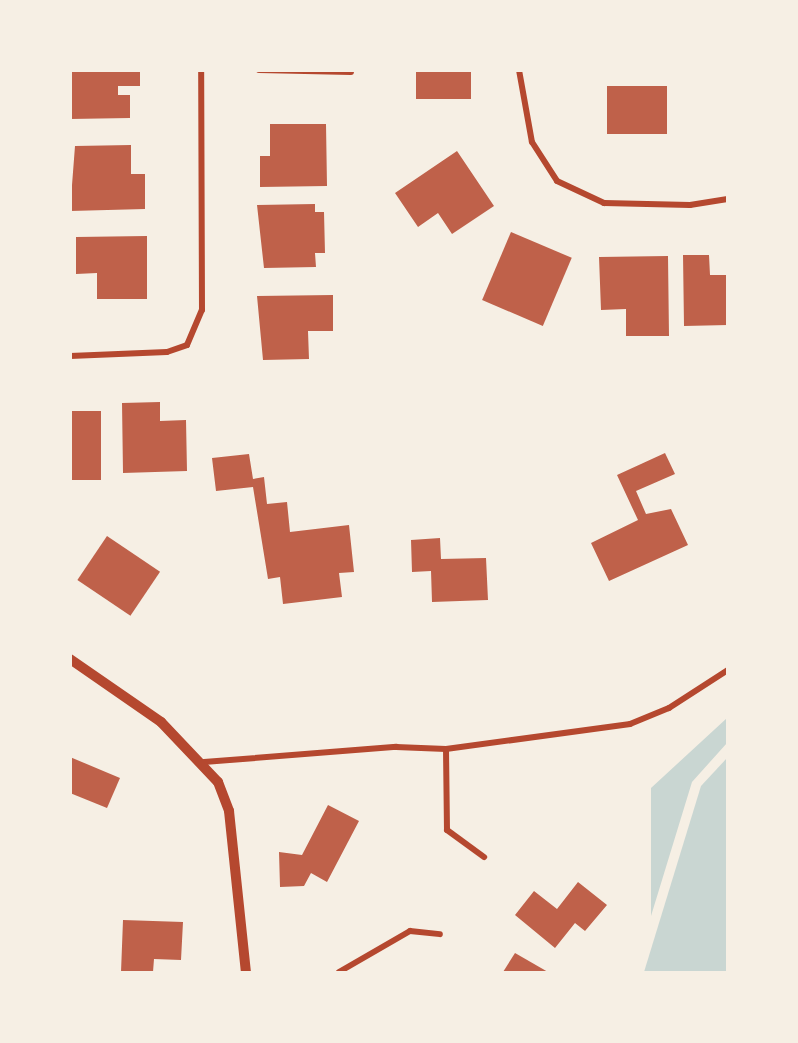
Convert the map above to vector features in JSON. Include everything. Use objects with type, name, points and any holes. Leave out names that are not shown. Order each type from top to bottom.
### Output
[{"type":"street","points":[[70,356],[167,352],[187,345],[202,310],[201,70]]},
{"type":"street","points":[[260,70],[351,72]]},
{"type":"street","points":[[519,70],[532,142],[557,181],[604,203],[690,205],[728,198]]},
{"type":"street","points":[[70,659],[161,722],[204,762],[229,811],[246,972]]},
{"type":"street","points":[[204,762],[396,747],[446,749],[630,724],[669,708],[728,669]]},
{"type":"street","points":[[446,749],[447,830],[484,857]]},
{"type":"street","points":[[339,972],[410,932],[440,934]]},
{"type":"shaded area","points":[[727,718],[727,743],[692,782],[651,916],[651,788]]},
{"type":"shaded area","points":[[727,758],[727,972],[644,972],[701,786]]},
{"type":"building","points":[[70,70],[140,70],[140,86],[118,86],[118,95],[130,95],[130,118],[70,119]]},
{"type":"building","points":[[416,70],[471,70],[471,99],[416,99]]},
{"type":"building","points":[[607,86],[667,86],[667,134],[607,134]]},
{"type":"building","points":[[270,124],[326,124],[327,186],[260,187],[260,156],[270,156]]},
{"type":"building","points":[[131,145],[131,174],[145,174],[145,209],[70,211],[75,146]]},
{"type":"building","points":[[457,151],[494,206],[452,234],[438,213],[418,227],[395,193]]},
{"type":"building","points":[[315,204],[315,212],[324,212],[325,253],[315,253],[316,267],[264,268],[257,205]]},
{"type":"building","points":[[511,232],[572,258],[543,326],[482,300]]},
{"type":"building","points":[[147,236],[147,299],[97,299],[97,273],[76,274],[76,237]]},
{"type":"building","points":[[683,255],[709,255],[710,275],[728,275],[728,325],[684,326]]},
{"type":"building","points":[[668,256],[669,336],[626,336],[626,309],[601,310],[599,257]]},
{"type":"building","points":[[333,295],[333,331],[308,331],[309,359],[263,360],[257,296]]},
{"type":"building","points":[[160,402],[160,421],[186,420],[187,471],[123,473],[122,403]]},
{"type":"building","points":[[70,411],[101,411],[101,480],[70,480]]},
{"type":"building","points":[[665,453],[675,474],[636,491],[646,514],[671,509],[688,545],[609,581],[591,543],[638,520],[617,475]]},
{"type":"building","points":[[249,454],[253,479],[264,477],[267,504],[287,502],[290,532],[349,525],[354,572],[339,573],[342,597],[283,604],[280,577],[268,579],[253,487],[216,491],[212,458]]},
{"type":"building","points":[[107,536],[160,572],[130,616],[77,580]]},
{"type":"building","points":[[440,538],[441,559],[486,558],[488,600],[432,602],[431,571],[412,572],[411,540]]},
{"type":"building","points":[[70,757],[120,778],[107,808],[70,793]]},
{"type":"building","points":[[328,805],[359,821],[327,882],[311,873],[304,886],[280,887],[279,852],[302,855]]},
{"type":"building","points":[[578,882],[607,905],[585,931],[575,923],[555,948],[515,915],[534,891],[557,909]]},
{"type":"building","points":[[123,920],[183,922],[181,960],[154,959],[153,972],[121,972]]},
{"type":"building","points":[[515,953],[548,972],[503,972]]}]
